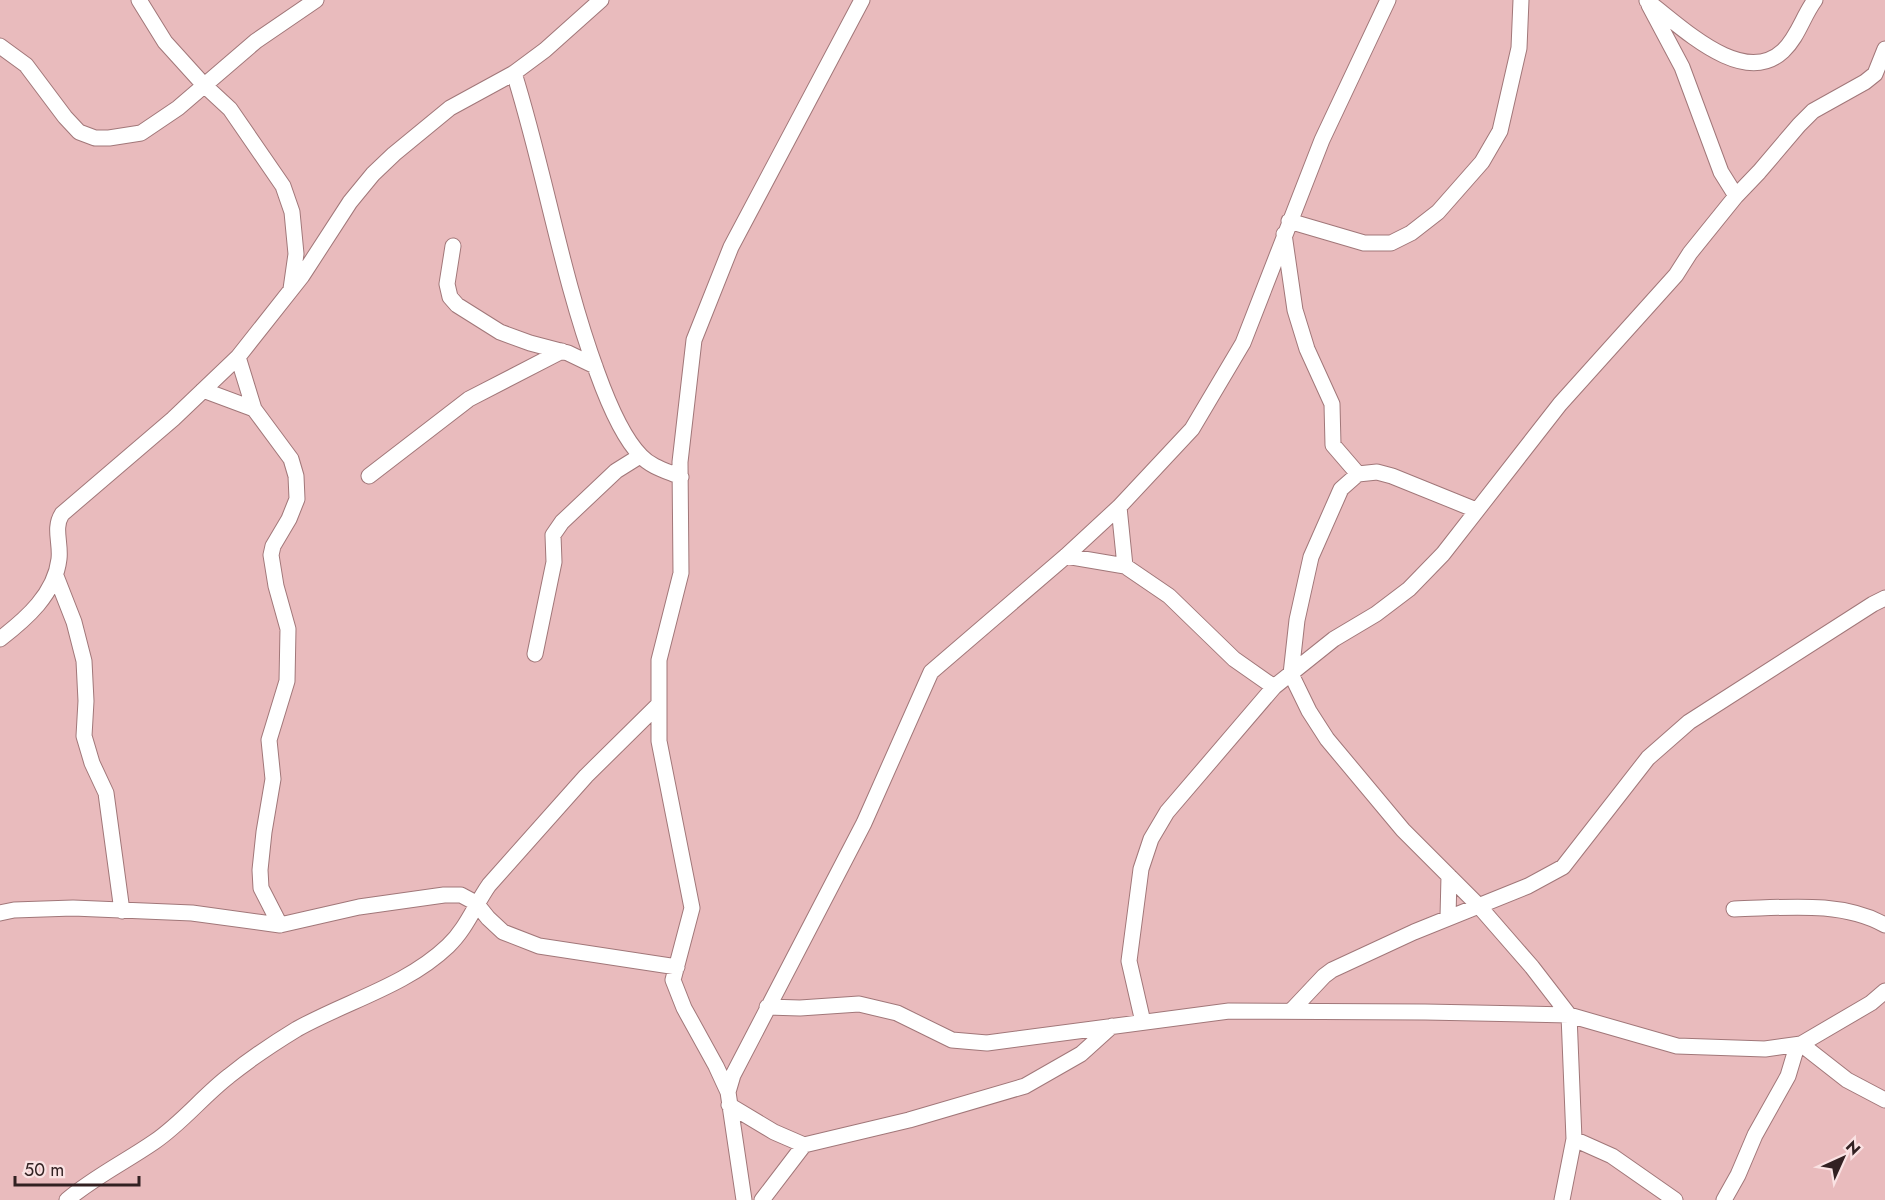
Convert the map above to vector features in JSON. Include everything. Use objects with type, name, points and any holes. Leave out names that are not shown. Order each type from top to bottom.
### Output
[{"type":"street","points":[[138,0],[165,42],[230,110],[283,186],[292,212],[296,254],[291,290]]},
{"type":"street","points":[[0,46],[26,65],[39,85],[79,132],[95,138],[110,138],[141,132],[178,108],[203,84],[256,41],[316,0]]},
{"type":"street","points":[[0,639],[27,617],[56,576],[60,557],[58,521],[62,514],[238,357],[291,290],[350,202],[373,174],[450,108],[514,73],[545,50],[601,0]]},
{"type":"street","points":[[744,1200],[729,1099],[716,1066],[684,1008],[673,980],[692,908],[659,741],[659,660],[681,573],[681,462],[694,340],[731,247],[862,0]]},
{"type":"street","points":[[729,1099],[733,1075],[864,823],[931,672],[1066,556],[1119,507],[1192,429],[1243,343],[1322,140],[1388,0]]},
{"type":"street","points":[[1287,228],[1364,243],[1391,243],[1411,233],[1438,212],[1482,162],[1500,131],[1519,48],[1521,0]]},
{"type":"street","points":[[1646,0],[1710,48],[1744,62],[1760,62],[1781,53],[1793,40],[1815,0]]},
{"type":"street","points":[[1646,0],[1682,67],[1720,172],[1736,196]]},
{"type":"street","points":[[1143,1022],[1129,961],[1142,869],[1151,839],[1167,812],[1274,687],[1334,639],[1376,614],[1409,589],[1443,554],[1560,404],[1676,275],[1690,253],[1736,196],[1813,111],[1875,74],[1885,49]]},
{"type":"street","points":[[514,73],[529,121],[554,231],[583,335],[608,400],[640,456],[650,464],[681,477]]},
{"type":"street","points":[[1287,228],[1295,310],[1307,349],[1332,404],[1333,445],[1358,474]]},
{"type":"street","points":[[453,246],[447,284],[450,297],[457,305],[500,332],[565,352],[594,366]]},
{"type":"street","points":[[369,476],[469,399],[565,352],[583,335]]},
{"type":"street","points":[[238,357],[254,409],[291,459],[297,476],[297,499],[289,519],[273,546],[271,555],[276,586],[288,629],[287,681],[269,740],[273,779],[260,870],[261,888],[280,925]]},
{"type":"street","points":[[203,390],[254,409]]},
{"type":"street","points":[[536,654],[554,562],[553,535],[562,522],[616,471],[640,456]]},
{"type":"street","points":[[1476,510],[1377,472],[1358,474],[1341,489],[1311,557],[1297,620],[1291,674],[1327,739],[1403,830],[1478,905],[1532,967],[1569,1015],[1574,1139],[1562,1200]]},
{"type":"street","points":[[1119,507],[1125,566]]},
{"type":"street","points":[[1066,556],[1125,566],[1169,596],[1234,659],[1274,687]]},
{"type":"street","points":[[56,576],[74,622],[84,661],[86,700],[84,736],[92,763],[106,793],[122,911]]},
{"type":"street","points":[[1291,1011],[1332,970],[1448,917],[1528,886],[1563,867],[1648,758],[1689,722],[1885,598]]},
{"type":"street","points":[[67,1200],[83,1186],[155,1141],[229,1076],[268,1048],[298,1029],[380,990],[426,964],[450,944],[489,885],[585,776],[659,704]]},
{"type":"street","points":[[1448,917],[1449,876]]},
{"type":"street","points":[[0,913],[14,910],[63,909],[192,913],[280,925],[360,907],[444,895],[461,895],[476,903],[503,932],[538,946],[677,967]]},
{"type":"street","points":[[1734,909],[1810,908],[1846,911],[1885,925]]},
{"type":"street","points":[[767,1007],[800,1008],[859,1004],[897,1013],[952,1040],[987,1043],[1230,1011],[1291,1011],[1569,1015],[1677,1046],[1765,1049],[1799,1045],[1871,1003],[1885,991]]},
{"type":"street","points":[[729,1099],[774,1132],[804,1145],[909,1120],[1024,1086],[1081,1054],[1112,1026]]},
{"type":"street","points":[[1799,1045],[1847,1080],[1885,1100]]},
{"type":"street","points":[[1724,1200],[1738,1175],[1755,1135],[1788,1076],[1799,1045]]},
{"type":"street","points":[[1574,1139],[1612,1156],[1675,1200]]},
{"type":"street","points":[[762,1200],[804,1145]]}]
